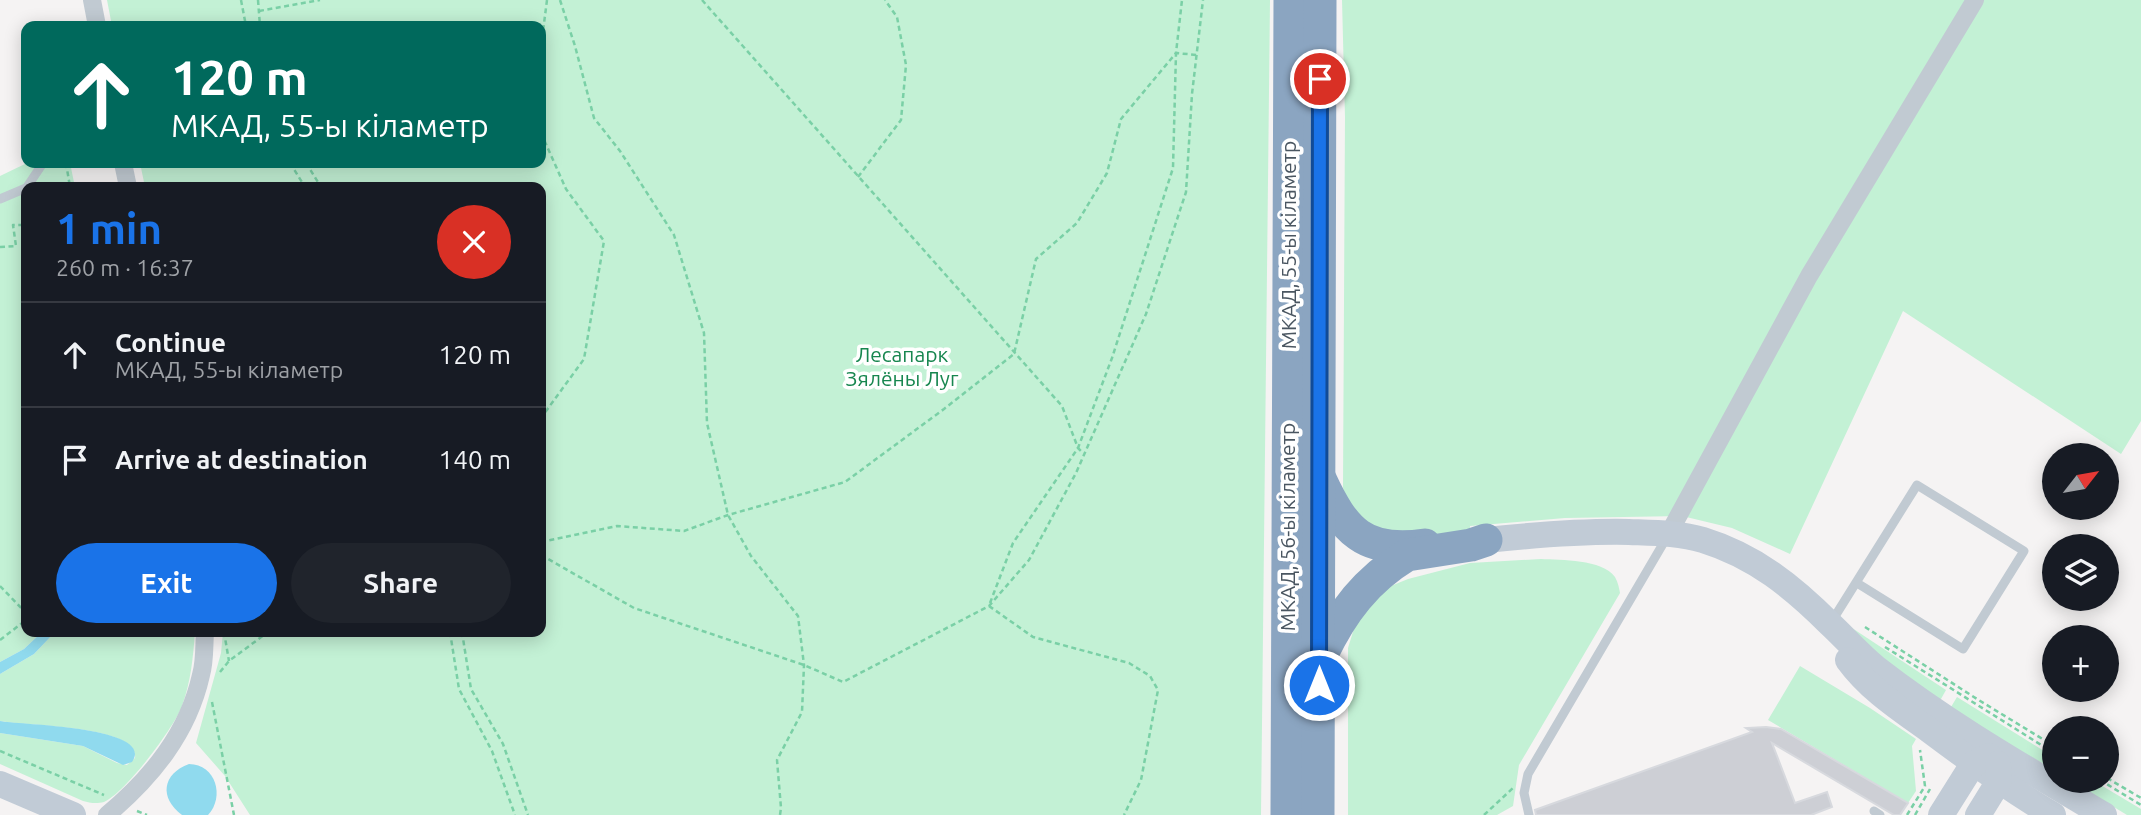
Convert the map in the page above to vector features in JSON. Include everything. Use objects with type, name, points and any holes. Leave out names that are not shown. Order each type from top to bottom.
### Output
[{"type":"highway","name":"МКАД, 55-ы кіламетр","points":[[1290,0],[1303,408]]},
{"type":"highway","name":"МКАД, 55-ы кіламетр","points":[[1303,408],[1320,0]]},
{"type":"highway","name":"МКАД, 56-ы кіламетр","points":[[1303,408],[1318,474],[1318,815]]},
{"type":"highway","name":"МКАД, 56-ы кіламетр","points":[[1287,815],[1303,408]]},
{"type":"highway","points":[[1318,474],[1334,510],[1355,534],[1379,545],[1400,549],[1471,538],[1486,540]]},
{"type":"highway","points":[[1319,659],[1338,621],[1356,597],[1398,560],[1407,555],[1471,545],[1486,540]]},
{"type":"main road","points":[[1486,540],[1562,532],[1669,533],[1704,541],[1750,559],[1777,576],[1832,622],[1876,668],[1997,752],[2104,815]]},
{"type":"main road","points":[[1832,622],[1852,665],[1874,690],[1973,764],[2053,815]]},
{"type":"main road","points":[[1941,815],[1973,764],[1997,752]]},
{"type":"main road","points":[[1978,815],[1999,781],[1997,752]]},
{"type":"main road","points":[[0,784],[73,815]]},
{"type":"street","points":[[92,0],[96,21]]},
{"type":"street","points":[[1669,533],[1810,276],[1975,0]]},
{"type":"street","points":[[109,806],[152,773],[180,732],[191,712],[202,672],[205,637]]},
{"type":"lane","points":[[0,199],[21,190]]},
{"type":"lane","points":[[1832,622],[1917,485],[2024,551],[1964,649],[1857,583]]},
{"type":"lane","points":[[1528,815],[1524,793],[1528,774],[1669,533]]},
{"type":"path","points":[[241,0],[245,21]]},
{"type":"path","points":[[258,0],[260,21]]},
{"type":"path","points":[[259,11],[320,0]]},
{"type":"path","points":[[544,21],[547,0]]},
{"type":"path","points":[[560,0],[594,118],[620,151],[674,235],[704,333],[707,423],[728,515],[751,556],[798,616],[804,665],[802,712],[777,760],[782,808],[780,815]]},
{"type":"path","points":[[702,0],[1062,406],[1078,448],[1084,455]]},
{"type":"path","points":[[858,177],[901,120],[905,65],[897,17],[885,0]]},
{"type":"path","points":[[989,607],[1013,543],[1078,448],[1112,358],[1173,168],[1176,53],[1182,0]]},
{"type":"path","points":[[546,558],[634,608],[804,665],[843,681],[989,607],[1029,560],[1084,455],[1146,314],[1186,192],[1192,94],[1203,0]]},
{"type":"path","points":[[546,541],[617,526],[684,531],[728,515],[845,482],[1014,354],[1036,259],[1077,223],[1107,173],[1121,119],[1176,53]]},
{"type":"path","points":[[1176,53],[1197,55]]},
{"type":"path","points":[[546,144],[566,188],[604,241],[584,359],[546,411]]},
{"type":"path","points":[[0,247],[16,246],[13,225],[21,225]]},
{"type":"path","points":[[0,586],[21,608]]},
{"type":"path","points":[[989,607],[1032,637],[1129,663],[1150,676],[1158,690],[1141,780],[1124,815]]},
{"type":"path","points":[[1832,622],[1956,686],[2042,739]]},
{"type":"path","points":[[0,640],[21,624]]},
{"type":"path","points":[[225,637],[229,662]]},
{"type":"path","points":[[215,677],[229,662],[262,637]]},
{"type":"path","points":[[451,637],[459,689],[492,751],[515,815]]},
{"type":"path","points":[[462,637],[471,689],[503,744],[528,815]]},
{"type":"path","points":[[1953,691],[1956,686]]},
{"type":"path","points":[[211,698],[234,815]]},
{"type":"path","points":[[1907,815],[1925,786],[1920,748]]},
{"type":"path","points":[[0,751],[109,806]]},
{"type":"path","points":[[1484,815],[1528,774]]},
{"type":"path","points":[[2119,785],[2141,798]]},
{"type":"path","points":[[2119,792],[2141,805]]},
{"type":"path","points":[[133,809],[147,815]]},
{"type":"green space","name":"Лесапарк Зялёны Луг","points":[[107,0],[1270,0],[1261,815],[250,815],[225,776],[196,743],[221,653],[223,637],[546,637],[546,182],[144,182],[141,168],[546,168],[546,21],[111,21]]},
{"type":"green space","points":[[1342,0],[2141,0],[2141,421],[2121,454],[2119,443],[2104,443],[1903,311],[1790,554],[1732,528],[1682,516],[1565,518],[1470,526],[1470,531],[1389,544],[1346,511],[1343,487],[1345,117]]},
{"type":"green space","points":[[21,166],[21,168],[71,168],[74,182],[21,182],[21,637],[37,637],[24,649],[0,662],[0,176]]},
{"type":"green space","points":[[1541,559],[1581,562],[1601,567],[1615,577],[1620,593],[1519,765],[1513,806],[1497,815],[1348,815],[1348,648],[1356,622],[1386,588],[1408,579],[1470,563]]},
{"type":"green space","points":[[1852,628],[1946,690],[1937,706],[1871,653]]},
{"type":"green space","points":[[50,637],[194,637],[190,678],[177,716],[136,773],[104,802],[83,801],[0,764],[0,733],[83,746],[117,763],[127,765],[135,758],[132,747],[101,733],[0,721],[0,674],[34,654]]},
{"type":"green space","points":[[1800,666],[1916,739],[1912,746],[1916,791],[1908,803],[1768,720]]},
{"type":"green space","points":[[1957,697],[2042,750],[2042,763],[1948,712]]},
{"type":"green space","points":[[2091,793],[2114,793],[2141,809],[2141,815],[2127,815]]},
{"type":"water","points":[[37,637],[50,637],[34,654],[0,674],[0,662],[24,649]]},
{"type":"water","points":[[0,721],[106,734],[124,741],[134,750],[132,762],[123,765],[83,746],[0,733]]},
{"type":"water","points":[[189,764],[206,769],[215,783],[216,799],[208,815],[182,815],[167,794],[169,780],[173,774]]},
{"type":"building","points":[[1746,728],[1781,729],[1908,803],[1900,815],[1894,815],[1772,743],[1795,803],[1827,792],[1832,807],[1811,815],[1536,815],[1535,810],[1752,732]]},
{"type":"route","points":[[1319,685],[1320,79]]}]
